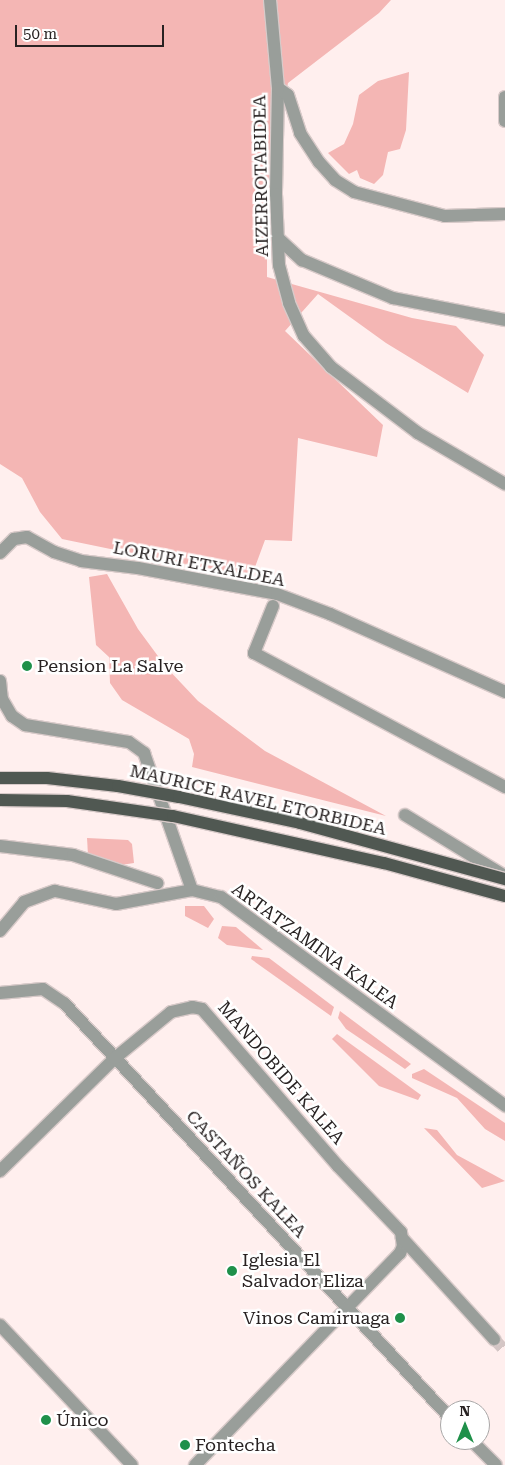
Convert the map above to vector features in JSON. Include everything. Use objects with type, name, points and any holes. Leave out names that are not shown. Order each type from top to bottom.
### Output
[{"type":"main road","name":"MAURICE RAVEL ETORBIDEA","points":[[0,778],[47,778],[118,786],[179,797],[300,823],[505,877]]},
{"type":"main road","name":"MAURICE RAVEL ETORBIDEA","points":[[0,800],[86,803],[173,816],[384,863],[505,896]]},
{"type":"street","name":"AIZERROTABIDEA","points":[[270,0],[278,88],[279,265],[289,303],[304,336],[331,367],[418,433],[505,484]]},
{"type":"street","points":[[278,88],[288,95],[300,133],[319,162],[335,180],[354,192],[445,216],[505,214]]},
{"type":"street","points":[[504,98],[505,121]]},
{"type":"street","points":[[278,238],[302,260],[393,298],[505,320]]},
{"type":"street","name":"LORURI ETXALDEA","points":[[0,553],[22,536],[81,561],[138,568],[277,594],[330,614],[505,692]]},
{"type":"street","name":"LORURI ETXALDEA","points":[[273,606],[254,652],[505,787]]},
{"type":"street","points":[[0,680],[2,699],[12,716],[25,725],[128,742],[144,753],[192,890],[116,904],[75,893],[55,891],[40,894],[24,902],[0,931]]},
{"type":"street","points":[[405,815],[505,877]]},
{"type":"street","points":[[0,846],[73,855],[157,883]]},
{"type":"street","name":"ARTATZAMINA KALEA","points":[[192,890],[221,897],[505,1106]]},
{"type":"street","name":"CASTAÑOS KALEA","points":[[0,993],[30,988],[53,994],[440,1407]]},
{"type":"street","name":"MANDOBIDE KALEA","points":[[114,1058],[171,1012],[184,1008],[202,1009],[338,1166],[393,1222],[402,1242],[494,1339]]},
{"type":"street","points":[[0,1170],[114,1058]]},
{"type":"street","points":[[196,1465],[400,1253],[402,1242]]},
{"type":"street","points":[[0,1325],[132,1465]]},
{"type":"street","points":[[481,1450],[496,1465]]},
{"type":"shaded area","points":[[0,0],[391,0],[379,13],[288,83],[267,186],[267,277],[412,318],[456,326],[484,355],[468,393],[386,343],[318,294],[285,331],[383,425],[377,457],[298,438],[292,541],[265,540],[251,578],[62,539],[40,512],[22,478],[0,464]]},
{"type":"shaded area","points":[[409,72],[406,130],[400,149],[388,152],[383,175],[374,184],[360,178],[357,170],[349,174],[328,153],[344,144],[353,124],[359,95],[378,81]]},
{"type":"shaded area","points":[[107,574],[138,629],[166,667],[198,701],[265,751],[386,816],[192,767],[194,754],[189,739],[122,700],[110,683],[109,657],[96,645],[89,577]]},
{"type":"shaded area","points":[[87,838],[128,840],[132,844],[134,863],[121,865],[88,855]]},
{"type":"shaded area","points":[[185,906],[204,906],[214,919],[208,928],[185,916]]},
{"type":"shaded area","points":[[222,926],[236,927],[263,950],[227,945],[218,938]]},
{"type":"shaded area","points":[[252,956],[269,958],[334,1007],[331,1016],[251,959]]},
{"type":"shaded area","points":[[340,1011],[411,1064],[405,1069],[346,1029],[338,1018]]},
{"type":"shaded area","points":[[337,1034],[421,1095],[418,1100],[379,1086],[332,1039]]},
{"type":"shaded area","points":[[424,1069],[505,1123],[505,1141],[485,1129],[457,1098],[412,1078],[412,1074]]},
{"type":"shaded area","points":[[424,1128],[437,1130],[457,1155],[505,1181],[482,1188]]},
{"type":"tunnel","points":[[494,1339],[505,1351]]},
{"type":"place","name":"Pension La Salve","points":[[27,666]]},
{"type":"place","name":"Iglesia El Salvador Eliza","points":[[232,1271]]},
{"type":"place","name":"Vinos Camiruaga","points":[[400,1318]]},
{"type":"place","name":"Único","points":[[46,1420]]},
{"type":"place","name":"Fontecha","points":[[185,1445]]}]
